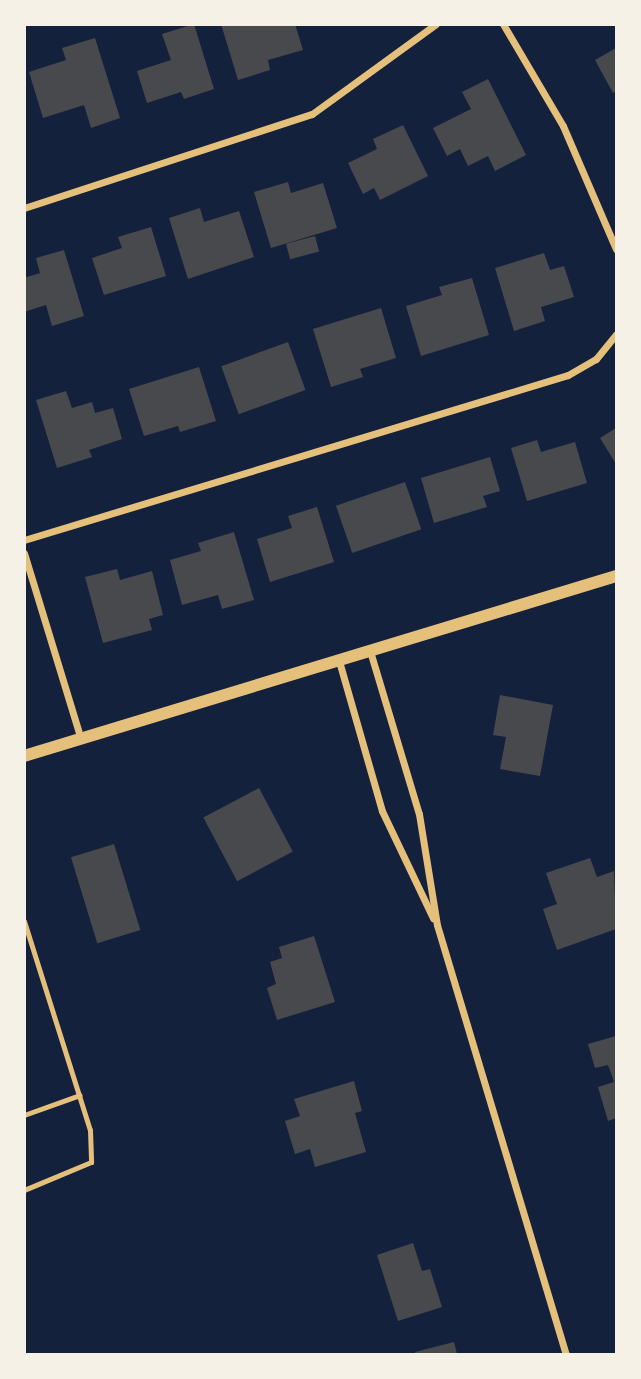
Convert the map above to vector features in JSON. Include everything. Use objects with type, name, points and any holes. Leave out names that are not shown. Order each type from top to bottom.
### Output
[{"type":"street","points":[[24,208],[302,118],[436,24]]},
{"type":"street","points":[[503,24],[563,126],[617,248]]},
{"type":"street","points":[[24,540],[568,375],[596,359],[617,334]]},
{"type":"street","points":[[24,553],[81,739]]},
{"type":"street","points":[[24,756],[617,576]]},
{"type":"street","points":[[370,652],[419,814],[437,925],[566,1354]]},
{"type":"street","points":[[339,661],[382,811],[437,925]]},
{"type":"lane","points":[[24,920],[90,1130],[92,1162],[24,1190]]},
{"type":"lane","points":[[24,1115],[80,1095]]},
{"type":"building","points":[[194,24],[214,89],[184,99],[181,92],[147,103],[137,71],[171,60],[162,34]]},
{"type":"building","points":[[221,24],[295,24],[303,50],[268,60],[270,70],[238,80]]},
{"type":"building","points":[[95,38],[120,118],[91,128],[84,105],[43,118],[29,72],[66,60],[62,48]]},
{"type":"building","points":[[616,48],[616,91],[613,93],[595,60]]},
{"type":"building","points":[[488,79],[526,155],[495,171],[488,156],[468,166],[460,149],[447,156],[433,128],[471,109],[462,92]]},
{"type":"building","points":[[403,125],[428,176],[380,200],[374,188],[363,194],[348,163],[377,149],[373,139]]},
{"type":"building","points":[[288,182],[291,193],[323,183],[337,228],[271,248],[254,192]]},
{"type":"building","points":[[200,208],[204,222],[239,211],[254,257],[188,279],[169,218]]},
{"type":"building","points":[[151,227],[166,276],[104,295],[92,258],[122,248],[118,237]]},
{"type":"building","points":[[315,236],[319,251],[290,259],[286,244]]},
{"type":"building","points":[[64,250],[84,316],[52,326],[46,305],[24,312],[24,278],[40,273],[36,258]]},
{"type":"building","points":[[544,253],[550,270],[564,266],[574,297],[541,307],[545,321],[514,331],[495,268]]},
{"type":"building","points":[[472,278],[489,335],[421,356],[406,306],[442,295],[439,287]]},
{"type":"building","points":[[381,308],[396,358],[360,369],[363,377],[331,387],[313,329]]},
{"type":"building","points":[[288,342],[305,390],[239,414],[221,366]]},
{"type":"building","points":[[199,367],[216,421],[180,432],[178,426],[144,436],[129,389]]},
{"type":"building","points":[[66,391],[72,408],[92,402],[95,413],[113,408],[122,439],[89,450],[92,457],[57,468],[36,400]]},
{"type":"building","points":[[616,428],[616,464],[600,438]]},
{"type":"building","points":[[537,440],[541,452],[575,442],[587,483],[527,501],[511,448]]},
{"type":"building","points":[[490,457],[500,491],[483,496],[487,507],[434,523],[421,478]]},
{"type":"building","points":[[405,482],[421,529],[352,553],[336,506]]},
{"type":"building","points":[[317,507],[334,562],[270,582],[257,539],[292,528],[288,516]]},
{"type":"building","points":[[234,532],[254,600],[222,609],[218,595],[182,605],[170,560],[201,551],[198,543]]},
{"type":"building","points":[[117,569],[120,580],[152,571],[163,615],[149,619],[152,630],[103,643],[85,577]]},
{"type":"building","points":[[500,695],[553,705],[540,776],[500,769],[506,737],[493,735]]},
{"type":"building","points":[[259,788],[293,852],[237,881],[203,818]]},
{"type":"building","points":[[114,844],[140,930],[97,943],[71,857]]},
{"type":"building","points":[[590,858],[597,877],[614,871],[616,929],[557,950],[543,909],[557,904],[546,873]]},
{"type":"building","points":[[314,936],[335,1002],[277,1020],[267,988],[276,984],[270,962],[282,958],[279,947]]},
{"type":"building","points":[[616,1036],[616,1118],[608,1121],[598,1087],[614,1082],[608,1065],[595,1068],[588,1044]]},
{"type":"building","points":[[354,1081],[362,1111],[355,1113],[366,1152],[315,1167],[310,1149],[295,1154],[285,1121],[300,1116],[294,1099]]},
{"type":"building","points":[[413,1243],[422,1271],[430,1269],[442,1307],[398,1321],[377,1255]]},
{"type":"building","points":[[454,1342],[457,1354],[415,1352]]}]
